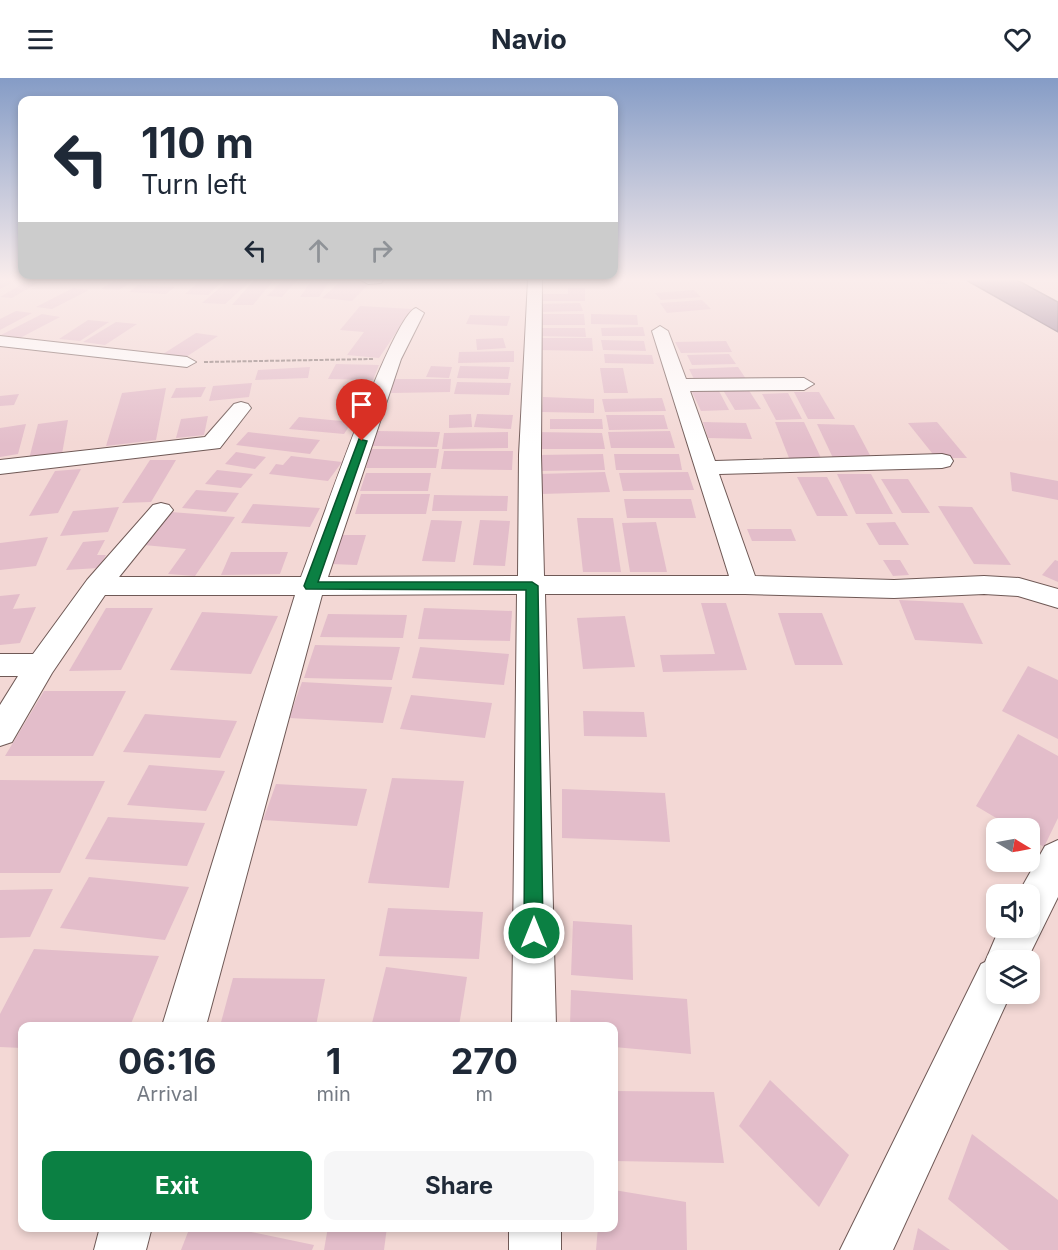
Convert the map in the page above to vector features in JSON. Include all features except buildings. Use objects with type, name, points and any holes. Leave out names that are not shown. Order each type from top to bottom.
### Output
[{"type":"street","points":[[185,1022],[310,586],[392,359],[405,335]]},
{"type":"street","points":[[533,335],[530,455],[534,1022]]},
{"type":"street","points":[[661,335],[745,585]]},
{"type":"street","points":[[0,341],[187,362]]},
{"type":"street","points":[[678,385],[804,384]]},
{"type":"street","points":[[0,467],[212,442],[241,408]]},
{"type":"street","points":[[706,468],[942,460]]},
{"type":"street","points":[[0,733],[41,665],[97,586],[161,510]]},
{"type":"street","points":[[97,586],[745,585],[894,589],[996,586],[1019,587],[1058,599]]},
{"type":"street","points":[[0,665],[41,665]]},
{"type":"street","points":[[1040,892],[1058,858]]},
{"type":"street","points":[[866,1250],[986,1000]]},
{"type":"street","points":[[120,1250],[125,1232]]},
{"type":"street","points":[[535,1232],[535,1250]]},
{"type":"path","points":[[187,362],[392,359]]},
{"type":"route","points":[[362,441],[310,586],[532,586],[534,933]]}]
